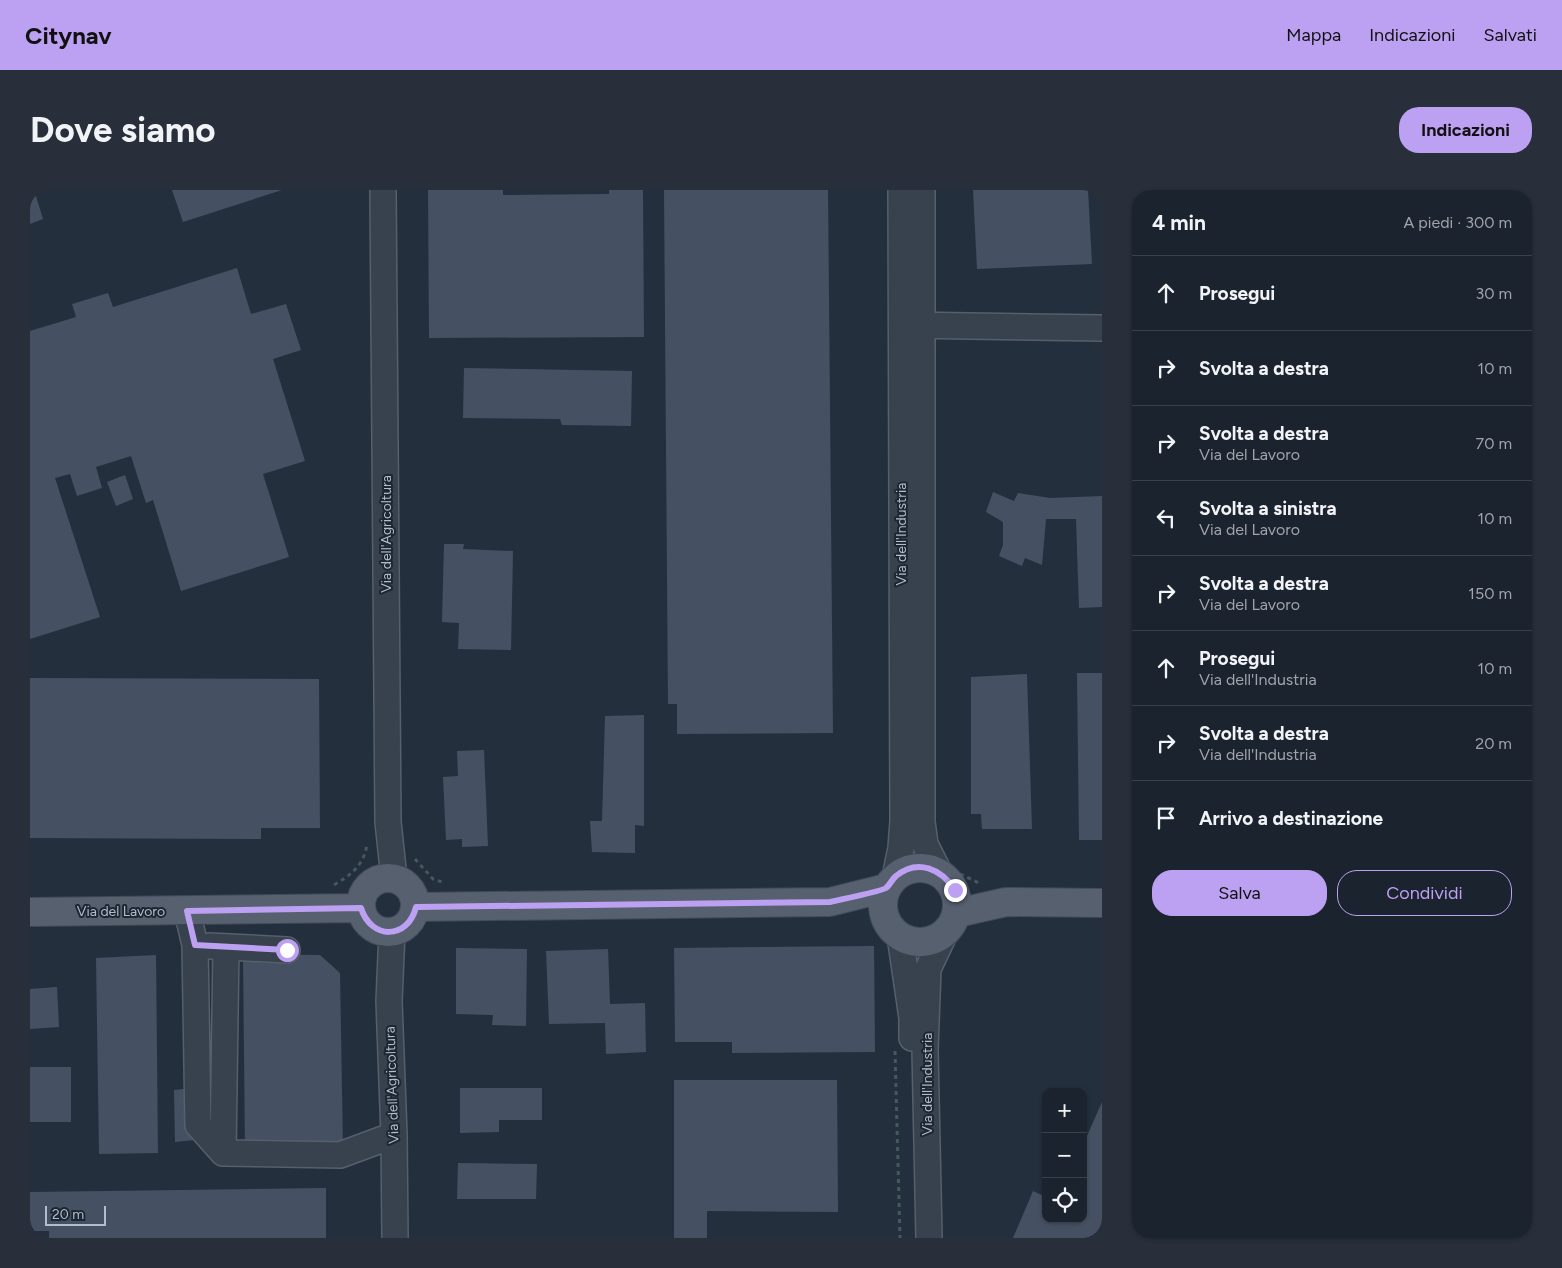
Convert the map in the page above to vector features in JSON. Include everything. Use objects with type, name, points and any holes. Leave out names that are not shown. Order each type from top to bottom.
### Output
[{"type":"main road","points":[[416,907],[830,902],[891,882],[905,870],[916,867],[928,868],[950,895]]},
{"type":"main road","points":[[385,878],[394,878],[408,886],[412,892],[416,907],[411,921],[399,930],[392,932],[383,932],[368,924],[361,908],[365,892],[370,885],[377,880],[385,878]]},
{"type":"main road","name":"Via dell'Industria","points":[[891,882],[883,898],[892,927]]},
{"type":"main road","points":[[950,895],[997,895],[1102,903]]},
{"type":"main road","points":[[830,902],[892,927],[911,941],[923,942],[935,939],[950,895]]},
{"type":"main road","name":"Via del Lavoro","points":[[30,912],[361,908]]},
{"type":"street","name":"Via dell'Agricoltura","points":[[383,190],[388,822],[394,878]]},
{"type":"street","name":"Via dell'Industria","points":[[901,190],[911,325],[922,822],[925,844],[950,895],[928,969],[925,1050],[929,1238]]},
{"type":"street","name":"Via dell'Industria","points":[[891,882],[901,848],[903,821],[911,325],[922,190]]},
{"type":"street","points":[[911,325],[1102,328]]},
{"type":"street","points":[[187,911],[195,945],[198,1125],[223,1153],[340,1155],[394,1135]]},
{"type":"street","name":"Via dell'Industria","points":[[892,927],[912,1018],[916,1238]]},
{"type":"street","name":"Via dell'Agricoltura","points":[[392,932],[389,1001],[394,1135],[395,1238]]},
{"type":"street","points":[[195,945],[287,950]]},
{"type":"street","points":[[223,1153],[226,947]]},
{"type":"path","points":[[332,886],[353,873],[365,856],[368,842]]},
{"type":"path","points":[[411,855],[433,879],[449,884]]},
{"type":"path","points":[[950,895],[961,874],[997,895]]},
{"type":"path","points":[[895,1049],[900,1238]]},
{"type":"building","points":[[30,190],[34,190],[43,219],[30,224]]},
{"type":"building","points":[[172,190],[282,190],[183,222]]},
{"type":"building","points":[[428,190],[503,190],[503,195],[609,194],[609,190],[643,190],[644,337],[429,338]]},
{"type":"building","points":[[664,190],[828,190],[833,733],[677,734],[677,704],[668,704]]},
{"type":"building","points":[[973,190],[1088,190],[1092,264],[977,269]]},
{"type":"building","points":[[237,268],[251,314],[286,304],[301,350],[273,359],[305,461],[263,474],[289,557],[181,591],[153,500],[146,503],[131,456],[96,467],[102,488],[77,496],[70,474],[55,478],[100,617],[30,639],[30,331],[76,317],[72,304],[108,293],[113,307]]},
{"type":"building","points":[[464,368],[632,371],[631,426],[562,425],[560,419],[463,418]]},
{"type":"building","points":[[125,475],[133,499],[116,506],[107,482]]},
{"type":"building","points":[[993,492],[1014,501],[1018,493],[1050,498],[1102,496],[1102,607],[1079,608],[1076,519],[1046,519],[1042,565],[1025,558],[1022,566],[999,556],[1003,545],[1003,522],[986,512]]},
{"type":"building","points":[[444,544],[464,544],[463,549],[513,551],[511,650],[458,649],[459,623],[442,622]]},
{"type":"building","points":[[1077,673],[1102,673],[1102,840],[1079,840]]},
{"type":"building","points":[[1027,674],[1032,829],[982,829],[981,814],[971,814],[971,677]]},
{"type":"building","points":[[30,678],[319,679],[320,828],[261,828],[261,839],[30,838]]},
{"type":"building","points":[[644,715],[644,826],[635,825],[635,853],[592,852],[590,821],[602,821],[605,716]]},
{"type":"building","points":[[484,750],[488,846],[462,847],[462,839],[446,840],[443,777],[458,776],[457,751]]},
{"type":"building","points":[[874,946],[875,1052],[732,1053],[732,1042],[675,1042],[674,948]]},
{"type":"building","points":[[456,948],[527,949],[526,1026],[492,1025],[493,1015],[456,1014]]},
{"type":"building","points":[[608,949],[610,1004],[645,1003],[646,1052],[606,1054],[605,1023],[549,1024],[546,951]]},
{"type":"building","points":[[243,954],[320,955],[340,973],[343,1149],[245,1152]]},
{"type":"building","points":[[156,955],[158,1153],[99,1154],[96,958]]},
{"type":"building","points":[[57,987],[59,1027],[30,1029],[30,989]]},
{"type":"building","points":[[30,1067],[71,1067],[71,1122],[30,1122]]},
{"type":"building","points":[[674,1080],[837,1080],[838,1212],[707,1211],[707,1238],[674,1238]]},
{"type":"building","points":[[194,1088],[194,1140],[175,1142],[174,1090]]},
{"type":"building","points":[[460,1088],[542,1088],[542,1120],[499,1120],[499,1132],[460,1133]]},
{"type":"building","points":[[1102,1102],[1102,1238],[1013,1238],[1033,1191],[1042,1195],[1042,1223],[1087,1223],[1087,1136]]},
{"type":"building","points":[[458,1163],[537,1164],[536,1199],[457,1199]]},
{"type":"building","points":[[326,1188],[326,1238],[49,1238],[49,1231],[30,1231],[30,1192]]},
{"type":"route","points":[[287,950],[195,945],[187,911],[361,908],[368,924],[383,932],[392,932],[399,930],[411,921],[416,907],[830,902],[886,888],[895,876],[905,870],[916,867],[928,868],[939,872],[955,890]]}]
